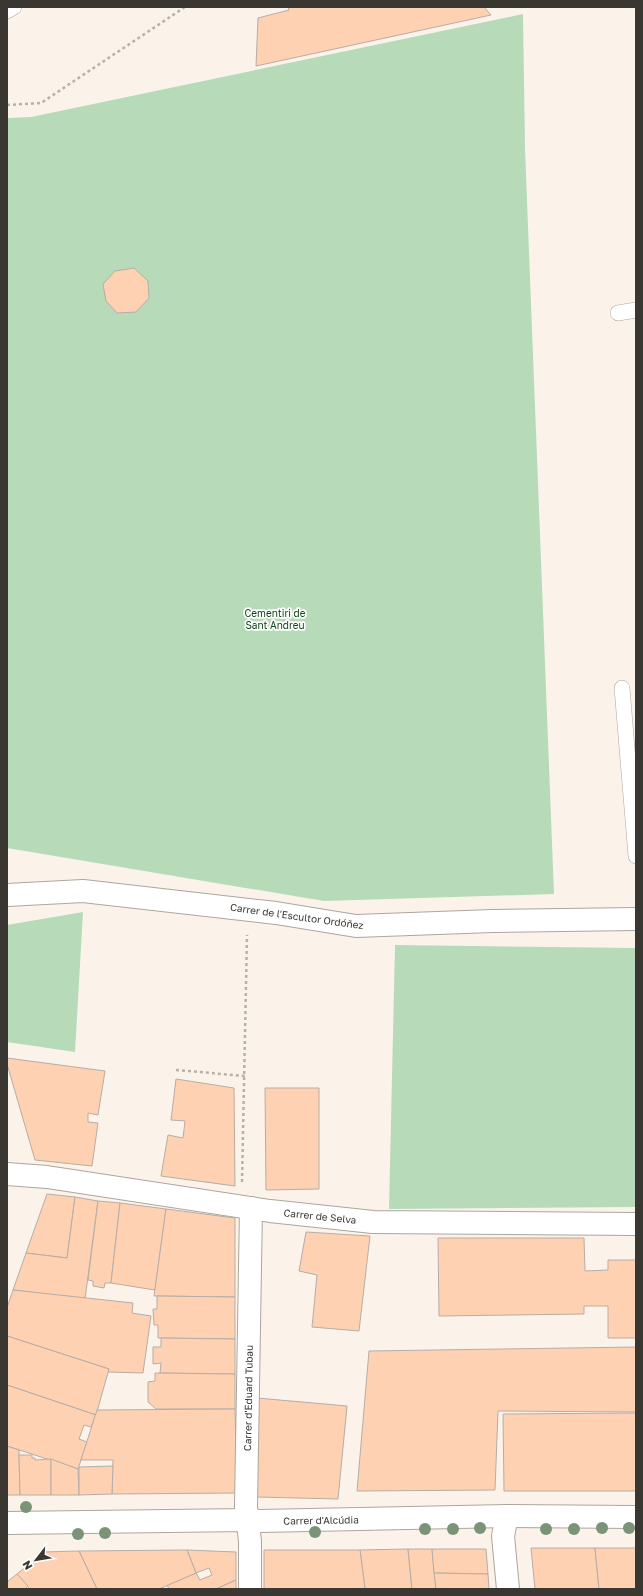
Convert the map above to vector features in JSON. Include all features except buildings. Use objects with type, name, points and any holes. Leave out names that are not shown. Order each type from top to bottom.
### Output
[{"type":"street","name":"Carrer de l'Escultor Ordóñez","points":[[7,895],[83,891],[276,913],[356,926],[492,921],[636,919]]},
{"type":"street","name":"Carrer de Selva","points":[[7,1174],[47,1177],[251,1208],[373,1222],[636,1224]]},
{"type":"street","name":"Carrer d'Eduard Tubau","points":[[250,1589],[250,1541],[246,1507],[251,1208]]},
{"type":"street","name":"Carrer d'Alcúdia","points":[[7,1523],[248,1520],[260,1522],[507,1516],[636,1517]]},
{"type":"street","points":[[507,1516],[503,1536],[508,1589]]},
{"type":"lane","points":[[7,11],[14,7]]},
{"type":"lane","points":[[618,313],[636,310]]},
{"type":"lane","points":[[622,688],[636,856]]},
{"type":"path","points":[[7,105],[41,103],[185,7]]},
{"type":"path","points":[[242,1186],[247,933]]},
{"type":"path","points":[[176,1070],[245,1076]]},
{"type":"green space","name":"Cementiri de Sant Andreu","points":[[523,14],[525,149],[554,894],[324,901],[7,848],[7,118],[31,117]]},
{"type":"green space","points":[[83,912],[75,1052],[7,1042],[7,925]]},
{"type":"green space","points":[[395,945],[636,948],[636,1207],[389,1209]]}]
